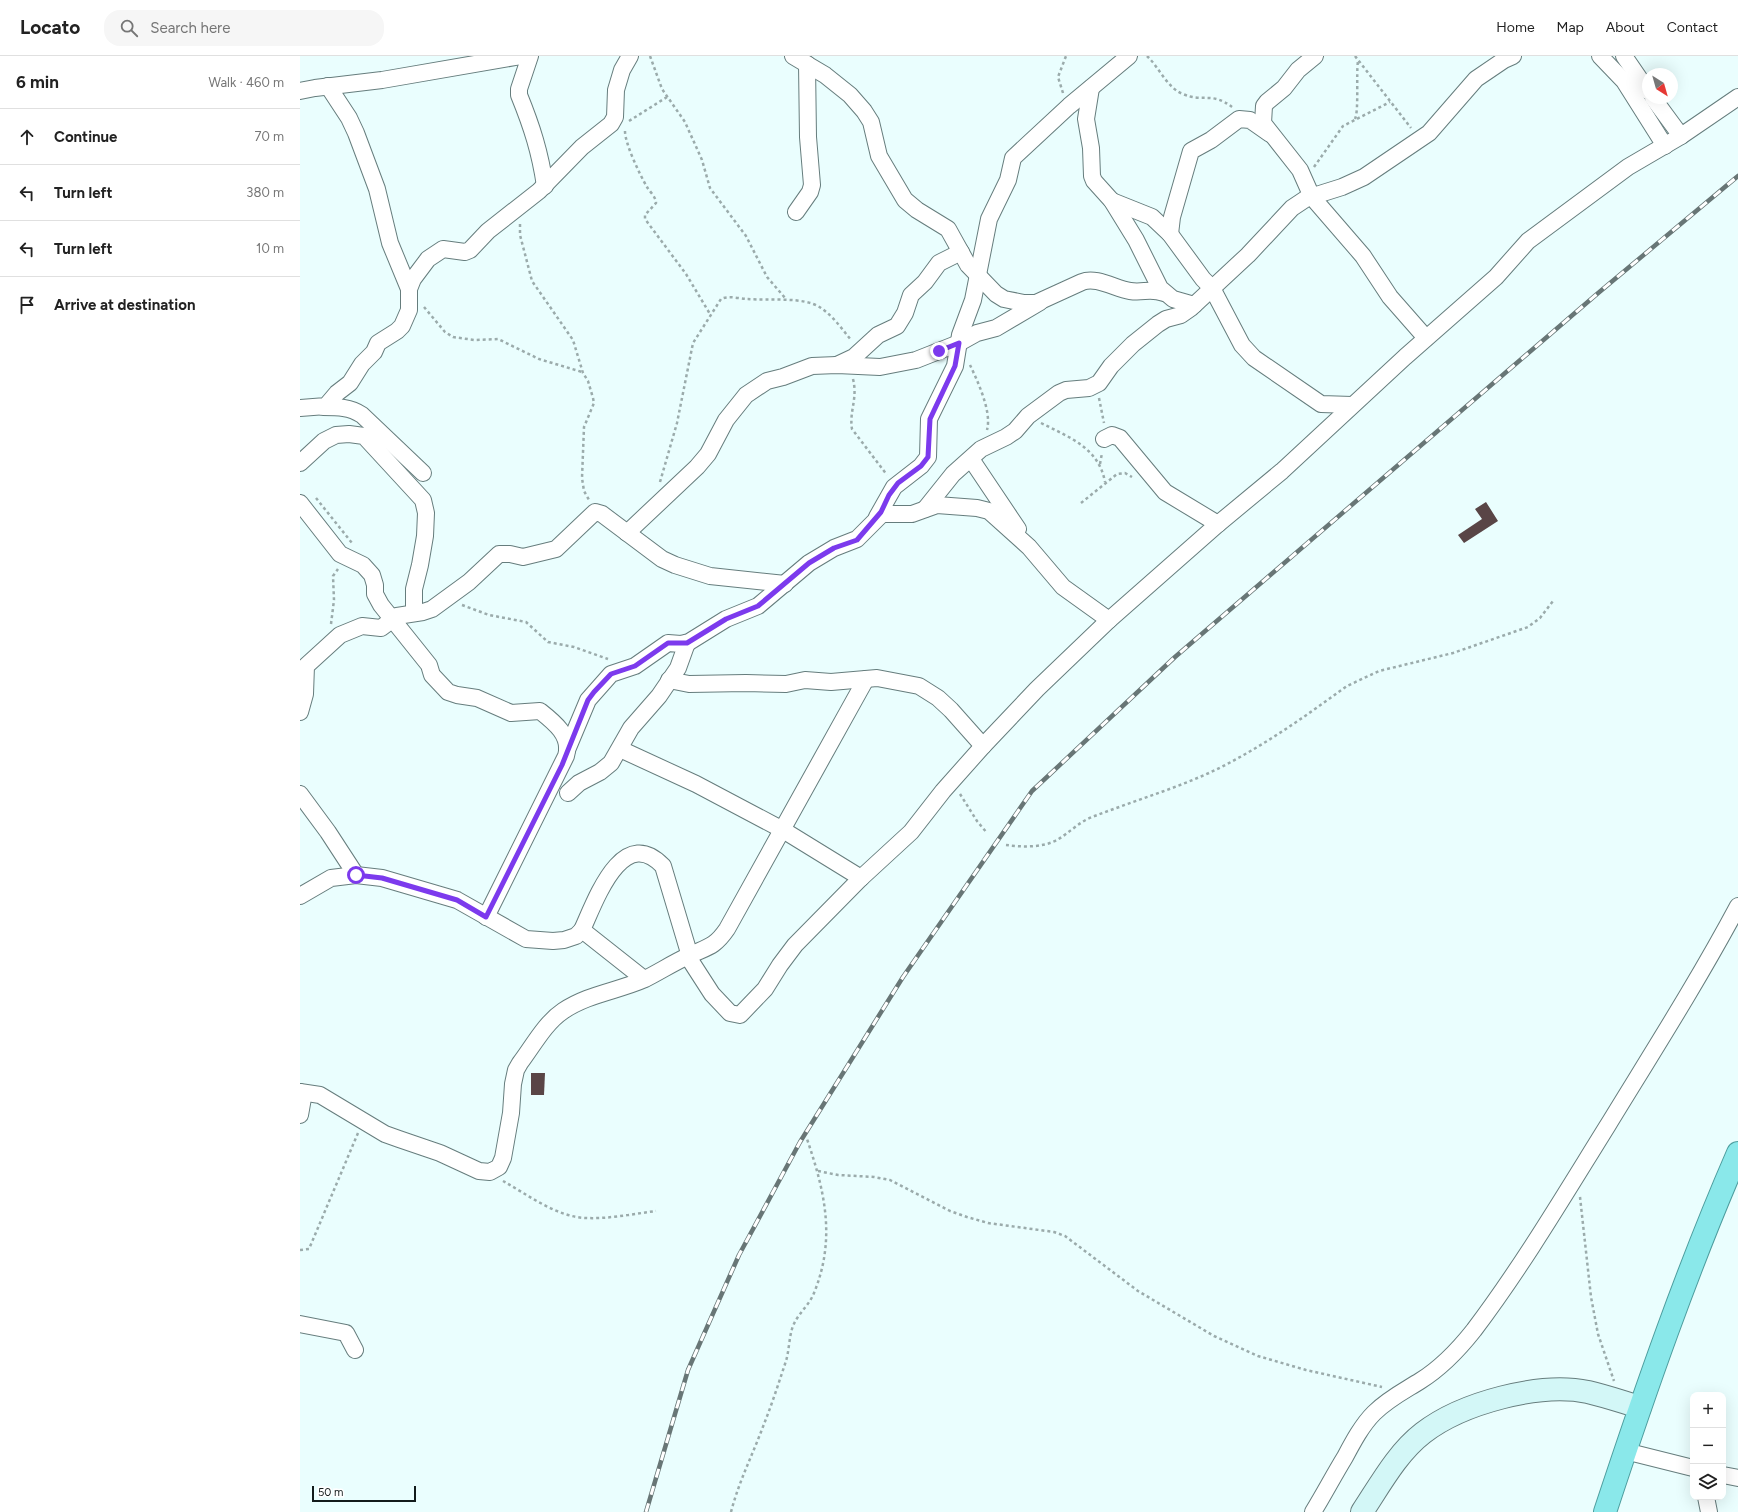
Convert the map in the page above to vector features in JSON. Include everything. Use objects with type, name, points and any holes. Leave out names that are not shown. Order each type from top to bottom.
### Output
[{"type":"highway","points":[[1605,1512],[1625,1451],[1631,1404],[1738,1153]]},
{"type":"main road","points":[[1362,1512],[1404,1451],[1423,1433],[1450,1417],[1490,1401],[1530,1391],[1560,1390],[1587,1392],[1631,1404]]},
{"type":"street","points":[[300,91],[328,86],[382,80],[521,56]]},
{"type":"street","points":[[530,56],[519,89],[519,96],[535,133],[542,162],[545,186]]},
{"type":"street","points":[[323,407],[354,380],[362,364],[369,358],[378,343],[402,326],[409,310],[409,289],[413,279],[428,259],[443,249],[468,252],[488,231],[545,186],[582,147],[606,130],[614,121],[616,90],[622,70],[630,56]]},
{"type":"street","points":[[486,917],[567,750],[588,700],[609,675],[635,666],[668,643],[687,643],[726,619],[758,606],[786,584],[809,563],[834,548],[857,540],[877,517],[889,495],[898,483],[921,466],[928,457],[930,419],[955,366],[959,343],[972,300],[989,219],[1008,180],[1013,158],[1069,106],[1130,56]]},
{"type":"street","points":[[1315,56],[1298,70],[1284,88],[1264,106],[1263,123],[1270,134],[1300,170],[1310,192],[1363,256],[1390,298],[1426,338]]},
{"type":"street","points":[[925,509],[952,474],[976,454],[1006,438],[1015,431],[1028,416],[1059,394],[1066,390],[1089,388],[1099,383],[1111,366],[1133,344],[1158,324],[1166,319],[1181,315],[1194,305],[1248,255],[1292,208],[1310,192],[1342,187],[1364,177],[1429,133],[1476,79],[1504,60],[1513,56]]},
{"type":"street","points":[[1600,56],[1624,81],[1665,146]]},
{"type":"street","points":[[1624,56],[1642,82]]},
{"type":"street","points":[[805,59],[850,95],[868,117],[874,132],[879,156],[905,200],[917,210],[948,229],[968,265],[996,294],[1004,299],[1032,304],[1041,302]]},
{"type":"street","points":[[796,212],[810,192],[812,186],[808,137],[805,59]]},
{"type":"street","points":[[328,86],[349,118],[356,133],[377,189],[390,242],[409,289]]},
{"type":"street","points":[[1091,88],[1086,118],[1091,148],[1092,176],[1097,187],[1112,201],[1164,293]]},
{"type":"street","points":[[300,896],[331,878],[356,875],[382,878],[457,900],[526,939],[553,941],[564,940],[576,936],[582,930],[602,884],[616,866],[627,857],[637,853],[646,853],[657,859],[663,866],[689,956],[712,994],[730,1013],[740,1015],[765,989],[788,952],[861,878],[911,832],[983,746],[1037,689],[1109,620],[1218,524],[1282,471],[1352,405],[1496,277],[1528,241],[1628,167],[1681,136],[1738,97]]},
{"type":"street","points":[[1657,104],[1681,136]]},
{"type":"street","points":[[1170,234],[1177,198],[1191,151],[1211,140],[1239,119],[1250,120],[1270,134]]},
{"type":"street","points":[[1112,201],[1152,217],[1170,234],[1203,279],[1212,288],[1242,345],[1254,358],[1321,404],[1352,405]]},
{"type":"street","points":[[843,365],[862,351],[878,335],[897,326],[905,313],[911,295],[925,282],[939,263],[961,252]]},
{"type":"street","points":[[627,533],[663,500],[708,454],[726,420],[752,390],[767,381],[788,376],[812,366],[843,365],[880,367],[916,360],[959,343],[977,333],[996,328],[1041,302],[1085,280],[1132,291],[1154,289],[1179,302],[1194,305]]},
{"type":"street","points":[[300,408],[344,407],[355,410],[423,473]]},
{"type":"street","points":[[300,463],[324,441],[336,435],[349,434],[364,436],[424,502],[426,513],[425,536],[420,566],[414,589],[414,613]]},
{"type":"street","points":[[1104,439],[1112,435],[1120,438],[1165,492],[1218,524]]},
{"type":"street","points":[[976,454],[1029,547]]},
{"type":"street","points":[[300,503],[340,554],[363,565],[372,575],[376,596],[392,621],[428,665],[432,675],[444,689],[457,695],[476,698],[511,714],[540,711],[560,729],[566,742],[567,750]]},
{"type":"street","points":[[877,517],[889,513],[912,514],[937,505],[989,511],[1029,547],[1063,587],[1109,620]]},
{"type":"street","points":[[300,712],[305,694],[306,666],[340,635],[360,626],[381,628],[397,616],[432,609],[469,582],[499,554],[510,554],[523,558],[556,549],[592,514],[597,512],[662,559],[682,567],[710,576],[786,584]]},
{"type":"street","points":[[568,793],[578,783],[607,767],[620,749],[631,728],[659,696],[670,680],[681,662],[687,643]]},
{"type":"street","points":[[670,680],[689,684],[746,682],[786,684],[805,680],[831,682],[877,678],[926,689],[951,710],[983,746]]},
{"type":"street","points":[[300,1092],[320,1095],[363,1119],[386,1134],[399,1140],[440,1153],[479,1171],[490,1172],[496,1169],[503,1158],[511,1113],[516,1070],[555,1017],[574,1005],[595,995],[644,979],[689,956],[711,947],[720,939],[783,830],[866,679]]},
{"type":"street","points":[[620,749],[696,784],[783,830],[861,878]]},
{"type":"street","points":[[300,794],[328,832],[356,875]]},
{"type":"street","points":[[1313,1512],[1357,1436],[1368,1420],[1385,1403],[1400,1392],[1420,1381],[1456,1351],[1474,1330],[1503,1289],[1578,1175],[1709,960],[1738,906]]},
{"type":"street","points":[[582,930],[644,979]]},
{"type":"street","points":[[300,1092],[303,1098],[300,1115]]},
{"type":"street","points":[[300,1324],[346,1333],[355,1350]]},
{"type":"street","points":[[1625,1451],[1690,1467]]},
{"type":"street","points":[[1726,1476],[1738,1478]]},
{"type":"street","points":[[1707,1500],[1709,1512]]},
{"type":"path","points":[[650,56],[667,97],[685,122],[702,160],[710,188],[746,236],[767,277],[787,300]]},
{"type":"path","points":[[1066,56],[1058,77],[1059,86],[1069,106]]},
{"type":"path","points":[[1147,56],[1181,94],[1192,98],[1213,97],[1220,99],[1250,120]]},
{"type":"path","points":[[1355,56],[1420,139]]},
{"type":"path","points":[[1353,120],[1358,111],[1356,74],[1358,60]]},
{"type":"path","points":[[627,123],[667,97]]},
{"type":"path","points":[[1310,192],[1316,163],[1343,126],[1390,102]]},
{"type":"path","points":[[625,128],[624,133],[628,145],[646,186],[656,202],[645,215],[645,218],[686,274],[710,314]]},
{"type":"path","points":[[528,199],[520,225],[530,276],[573,340],[583,373],[588,381],[594,403],[584,427],[582,482],[584,491],[597,512]]},
{"type":"path","points":[[409,289],[451,336],[474,340],[498,339],[539,359],[583,373]]},
{"type":"path","points":[[663,500],[660,482],[677,423],[691,349],[710,314],[718,302],[724,297],[787,300],[812,303],[822,308],[862,351]]},
{"type":"path","points":[[959,343],[976,379],[989,418],[976,454]]},
{"type":"path","points":[[843,365],[853,380],[856,396],[850,420],[852,429],[885,472],[890,482],[889,495]]},
{"type":"path","points":[[1028,416],[1083,446],[1100,464],[1105,482]]},
{"type":"path","points":[[1081,503],[1105,482],[1121,472],[1138,479]]},
{"type":"path","points":[[330,643],[334,600],[333,576],[348,558]]},
{"type":"path","points":[[443,601],[465,605],[489,615],[526,622],[548,642],[574,647],[612,660]]},
{"type":"path","points":[[1006,845],[1022,847],[1046,844],[1058,839],[1087,819],[1153,796],[1209,772],[1274,738],[1347,686],[1360,679],[1379,671],[1453,653],[1528,627],[1540,618],[1553,601]]},
{"type":"path","points":[[952,782],[976,821],[987,833]]},
{"type":"path","points":[[300,1250],[309,1250],[347,1163],[363,1119]]},
{"type":"path","points":[[731,1512],[743,1474],[757,1443],[786,1361],[792,1329],[796,1321],[809,1305],[819,1281],[827,1240],[827,1219],[818,1171],[807,1140]]},
{"type":"path","points":[[485,1171],[566,1214],[585,1218],[605,1218],[656,1211]]},
{"type":"path","points":[[818,1171],[838,1176],[874,1177],[890,1180],[950,1211],[967,1217],[988,1223],[1054,1232],[1065,1236],[1138,1291],[1214,1336],[1258,1356],[1306,1370],[1400,1392]]},
{"type":"path","points":[[1578,1175],[1591,1297],[1598,1334],[1631,1404]]},
{"type":"building","points":[[1486,502],[1498,521],[1464,543],[1458,535],[1482,519],[1475,509]]},
{"type":"building","points":[[531,1073],[545,1073],[544,1095],[531,1095]]},
{"type":"railway","points":[[646,1512],[688,1370],[739,1255],[800,1142],[903,977],[1032,791],[1175,657],[1597,294],[1738,176]]},
{"type":"route","points":[[356,875],[382,878],[457,900],[486,917],[504,882],[517,851],[562,765],[588,700],[609,675],[612,673],[621,672],[643,662],[668,643],[687,643],[726,619],[758,606],[786,584],[809,563],[834,548],[857,540],[881,512],[889,495],[898,483],[921,466],[928,457],[929,453],[930,419],[941,399],[955,366],[959,343],[939,351]]}]
